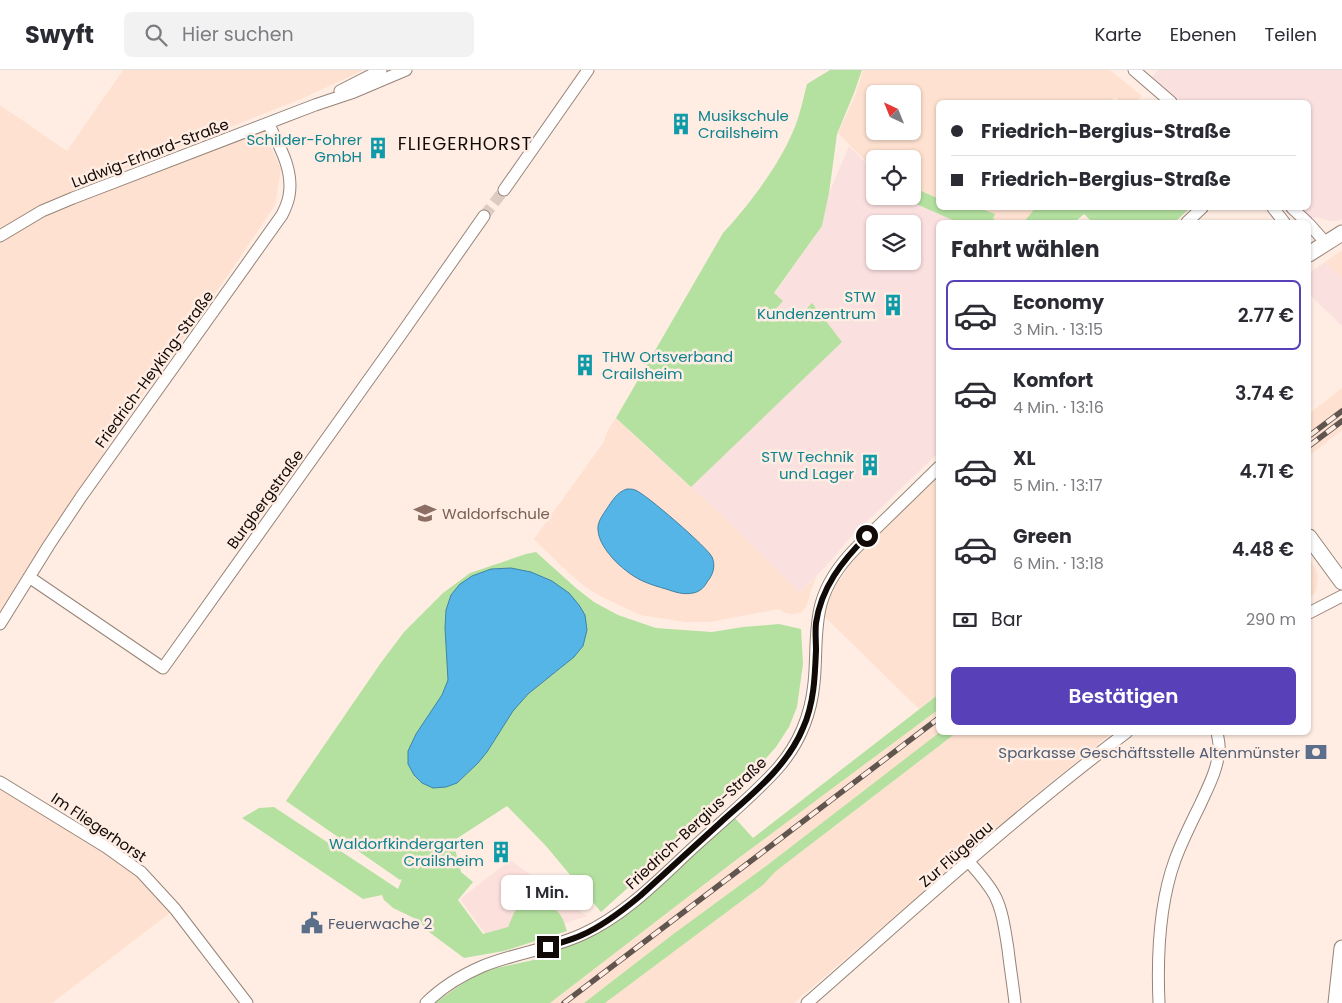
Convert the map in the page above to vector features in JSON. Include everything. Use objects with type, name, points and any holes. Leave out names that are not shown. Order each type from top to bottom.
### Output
[{"type":"main road","points":[[1311,253],[1342,234]]},
{"type":"main road","points":[[1311,540],[1342,582]]},
{"type":"main road","points":[[1336,1003],[1342,948]]},
{"type":"street","name":"Ludwig-Erhard-Straße","points":[[315,105],[381,70]]},
{"type":"street","name":"Ludwig-Erhard-Straße","points":[[0,236],[42,211],[73,198],[315,105],[354,92],[406,70]]},
{"type":"street","points":[[504,190],[588,70]]},
{"type":"street","points":[[1134,70],[1169,100]]},
{"type":"street","name":"Friedrich-Heyking-Straße","points":[[0,624],[81,497],[282,215],[289,197],[288,170],[268,123]]},
{"type":"street","points":[[1189,220],[1200,210]]},
{"type":"street","points":[[1275,210],[1282,220]]},
{"type":"street","points":[[1294,210],[1305,220]]},
{"type":"street","name":"Burgbergstraße","points":[[29,577],[163,668],[484,216]]},
{"type":"street","points":[[1311,226],[1326,243]]},
{"type":"street","name":"Friedrich-Bergius-Straße","points":[[426,1003],[446,985],[465,974],[484,966],[581,935],[604,923],[640,896],[756,790],[794,747],[804,727],[814,683],[816,623],[821,602],[835,573],[844,560],[936,470]]},
{"type":"street","points":[[1311,612],[1342,596]]},
{"type":"street","name":"Zur Flügelau","points":[[807,1003],[1061,784],[1124,735]]},
{"type":"street","points":[[1159,1003],[1158,960],[1167,888],[1174,862],[1212,780],[1220,749],[1218,735]]},
{"type":"street","name":"Im Fliegerhorst","points":[[0,782],[106,847],[141,872],[175,908],[247,1003]]},
{"type":"street","points":[[969,862],[989,886],[996,897],[1000,909],[1004,924],[1015,1003]]},
{"type":"shaded area","points":[[123,70],[364,70],[301,99],[96,180],[78,163],[104,191],[263,130],[281,169],[275,205],[231,271],[110,441],[81,497],[0,624],[0,105],[67,151]]},
{"type":"shaded area","points":[[863,70],[1110,70],[1142,96],[1138,100],[1119,100],[1115,97],[1111,100],[936,100],[936,198],[921,190],[921,150],[866,150],[866,162],[838,133],[856,93]]},
{"type":"shaded area","points":[[1158,70],[1342,70],[1342,219],[1329,221],[1316,217],[1311,220],[1306,220],[1294,210],[1311,210],[1311,100],[1169,100],[1148,82]]},
{"type":"shaded area","points":[[849,146],[866,164],[866,205],[918,205],[952,220],[936,220],[936,455],[850,538],[800,593],[714,508],[654,454],[703,426],[715,378],[822,226],[829,193]]},
{"type":"shaded area","points":[[984,210],[1033,210],[1026,220],[996,220],[993,219],[994,214]]},
{"type":"shaded area","points":[[1342,250],[1342,278],[1325,262]]},
{"type":"shaded area","points":[[1325,262],[1342,278],[1342,326],[1311,296],[1311,272]]},
{"type":"shaded area","points":[[1342,388],[1342,430],[1311,454],[1311,412]]},
{"type":"shaded area","points":[[616,418],[714,508],[800,593],[817,576],[807,606],[801,613],[785,613],[779,609],[710,622],[686,622],[640,615],[600,596],[584,586],[534,539],[603,443],[609,428]]},
{"type":"shaded area","points":[[936,477],[936,696],[919,709],[825,617],[827,603],[836,585],[850,564]]},
{"type":"shaded area","points":[[1311,562],[1317,572],[1316,591],[1311,597]]},
{"type":"shaded area","points":[[936,711],[937,735],[770,863],[584,1003],[550,1003],[732,863]]},
{"type":"shaded area","points":[[953,735],[1110,735],[1046,786],[794,1003],[605,1003],[763,885],[776,871]]},
{"type":"shaded area","points":[[0,782],[106,847],[175,909],[52,1003],[0,1003]]},
{"type":"shaded area","points":[[510,860],[587,916],[494,946],[460,899]]},
{"type":"green space","points":[[830,70],[862,70],[837,134],[829,193],[822,226],[774,293],[783,301],[774,311],[782,319],[789,312],[797,319],[812,303],[842,342],[691,487],[616,418],[723,233],[753,197],[781,156],[800,113],[807,84]]},
{"type":"green space","points":[[921,191],[936,198],[936,210],[984,210],[995,214],[993,219],[996,220],[952,220],[918,205],[921,205]]},
{"type":"green space","points":[[1033,210],[1188,210],[1177,220],[1090,220],[1084,214],[1077,220],[1026,220]]},
{"type":"green space","points":[[536,552],[594,602],[618,615],[656,628],[712,632],[779,624],[801,629],[803,664],[797,707],[789,727],[776,747],[751,775],[601,912],[546,846],[507,806],[453,841],[461,872],[473,882],[458,900],[483,934],[508,927],[519,906],[536,901],[548,904],[557,911],[567,931],[504,951],[464,958],[429,932],[418,920],[393,908],[384,900],[382,895],[363,899],[242,818],[259,808],[274,807],[398,889],[402,879],[400,880],[286,801],[404,632],[443,593],[470,573]],"holes":[[[446,610],[587,630],[583,646],[574,657],[528,694],[513,711],[487,752],[457,783],[408,751],[416,734],[442,695],[449,680],[445,628]]]},
{"type":"green space","points":[[936,696],[936,711],[732,863],[550,1003],[435,1003],[483,971],[538,959],[582,940],[734,817],[753,838]]},
{"type":"green space","points":[[936,735],[953,735],[776,871],[763,885],[605,1003],[584,1003],[672,935],[770,863]]},
{"type":"water","points":[[627,489],[641,493],[663,510],[712,557],[714,567],[712,573],[706,584],[697,592],[682,593],[638,579],[622,568],[603,546],[598,530],[600,520],[615,497]]},
{"type":"water","points":[[511,568],[531,572],[552,581],[569,593],[585,615],[587,630],[583,646],[574,657],[528,694],[513,711],[487,752],[457,783],[446,787],[433,788],[422,783],[414,775],[408,764],[408,751],[416,734],[442,695],[448,680],[445,628],[446,610],[451,595],[460,584],[472,576],[491,569]]},
{"type":"tunnel","points":[[484,216],[504,190]]},
{"type":"railway","points":[[1311,434],[1342,411]]},
{"type":"railway","points":[[1311,444],[1342,421]]},
{"type":"railway","points":[[564,1003],[936,720]]},
{"type":"place","name":"Musikschule Crailsheim","points":[[681,124]]},
{"type":"place","name":"Schilder-Fohrer GmbH","points":[[378,148]]},
{"type":"place","name":"STW Kundenzentrum","points":[[893,305]]},
{"type":"place","name":"THW Ortsverband Crailsheim","points":[[585,365]]},
{"type":"place","name":"STW Technik und Lager","points":[[870,465]]},
{"type":"place","name":"Waldorfschule","points":[[425,513]]},
{"type":"place","name":"Sparkasse Geschäftsstelle Altenmünster","points":[[1316,752]]},
{"type":"place","name":"Waldorfkindergarten Crailsheim","points":[[501,852]]},
{"type":"place","name":"Feuerwache 2","points":[[312,923]]},
{"type":"district","name":"FLIEGERHORST","points":[[465,143]]},
{"type":"route","points":[[548,947],[584,934],[623,910],[756,790],[794,747],[804,727],[811,703],[814,683],[816,623],[821,602],[835,573],[844,560],[867,536]]}]
